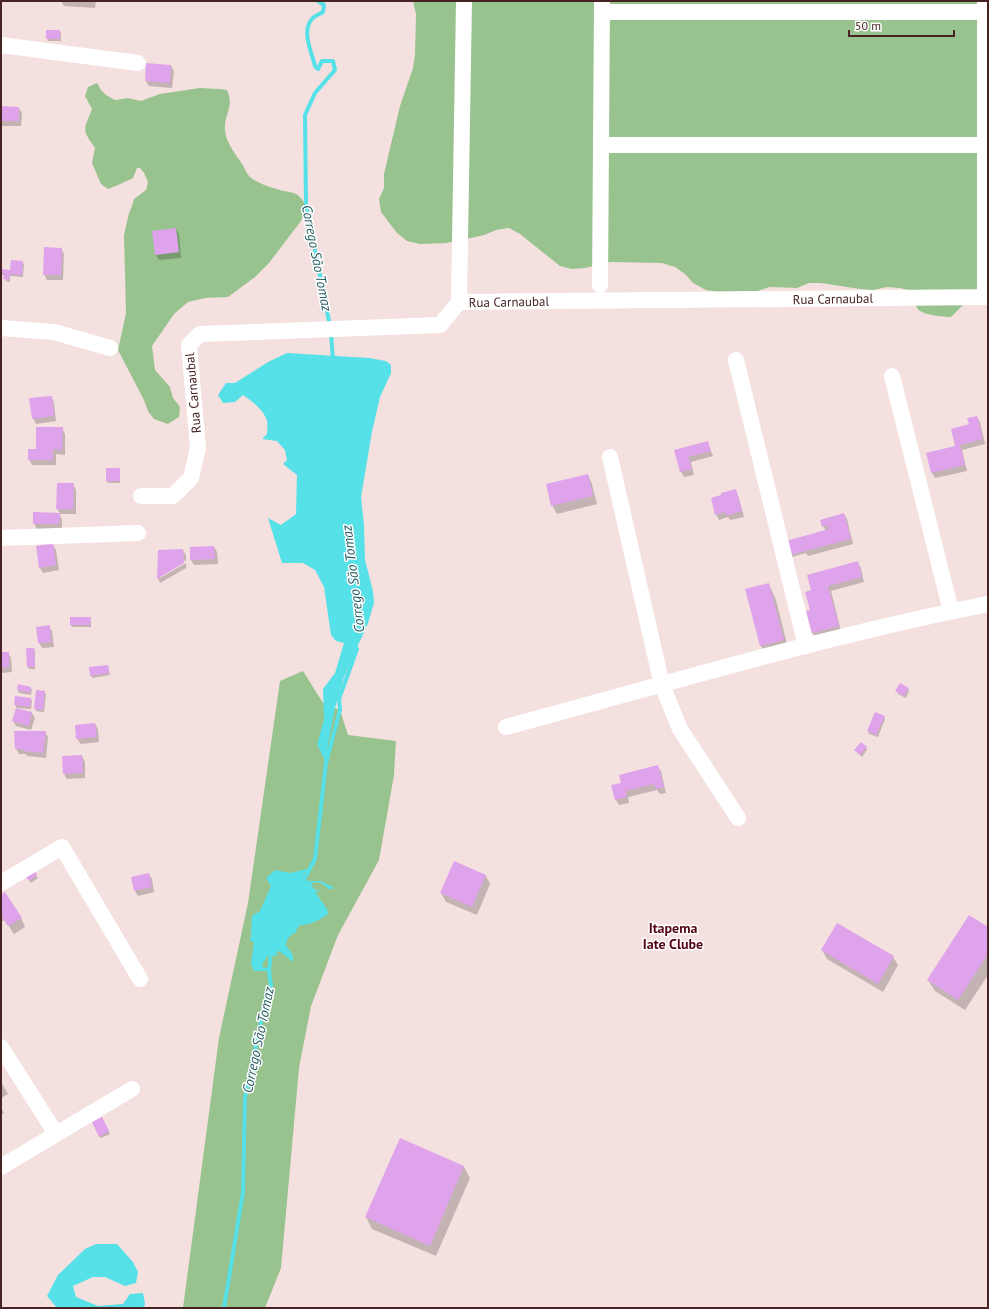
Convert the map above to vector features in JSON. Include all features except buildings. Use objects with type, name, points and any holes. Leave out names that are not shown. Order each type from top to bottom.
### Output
[{"type":"street","points":[[459,302],[464,1]]},
{"type":"street","points":[[600,285],[602,7],[986,9],[986,297]]},
{"type":"street","points":[[1,45],[138,63]]},
{"type":"street","points":[[601,145],[986,145]]},
{"type":"street","name":"Rua Carnaubal","points":[[141,496],[173,496],[191,478],[198,448],[189,345],[200,334],[440,326],[459,302],[986,297]]},
{"type":"street","points":[[1,328],[54,332],[110,348]]},
{"type":"street","points":[[736,360],[806,646]]},
{"type":"street","points":[[892,376],[950,611]]},
{"type":"street","points":[[610,457],[662,685],[680,729],[738,818]]},
{"type":"street","points":[[1,538],[138,533]]},
{"type":"street","points":[[506,727],[806,646],[950,611],[988,604]]},
{"type":"street","points":[[1,883],[62,848],[140,979]]},
{"type":"street","points":[[1,1047],[56,1134]]},
{"type":"street","points":[[1,1167],[132,1089]]},
{"type":"green space","points":[[413,1],[988,1],[988,299],[963,305],[951,317],[943,317],[919,310],[916,306],[913,291],[900,288],[887,287],[873,290],[821,283],[809,283],[797,288],[770,287],[757,291],[718,292],[706,290],[693,283],[685,274],[675,267],[662,263],[611,262],[585,268],[572,269],[560,266],[520,234],[509,228],[446,243],[420,244],[407,241],[397,233],[381,212],[379,199],[384,188],[384,174],[400,106],[413,68],[415,55],[416,14]]},
{"type":"green space","points":[[97,83],[106,95],[115,100],[128,98],[141,101],[160,94],[200,88],[227,90],[230,104],[225,126],[226,136],[247,174],[261,184],[296,194],[306,205],[301,221],[269,263],[255,277],[228,297],[205,298],[188,302],[174,314],[152,346],[155,370],[170,387],[173,398],[180,407],[179,417],[168,424],[154,419],[148,411],[144,400],[118,350],[126,313],[124,235],[134,199],[146,190],[148,182],[144,173],[140,168],[137,168],[133,178],[118,185],[108,189],[101,184],[92,163],[95,148],[85,129],[92,109],[85,96],[88,87]]},
{"type":"green space","points":[[303,671],[323,703],[340,710],[348,735],[396,741],[394,775],[379,860],[338,935],[311,1006],[299,1068],[281,1268],[265,1308],[183,1308],[219,1038],[248,903],[280,681]]},
{"type":"water","points":[[287,353],[369,358],[386,361],[391,365],[391,373],[380,397],[372,432],[361,497],[364,525],[365,560],[373,591],[374,603],[368,623],[344,677],[335,708],[326,763],[317,744],[324,720],[323,689],[335,673],[344,643],[336,641],[331,635],[324,587],[315,570],[303,563],[282,563],[268,518],[281,525],[296,514],[297,475],[283,464],[287,460],[285,450],[277,441],[262,439],[267,434],[267,423],[263,413],[257,406],[243,395],[235,402],[223,403],[218,395],[226,383],[235,383],[268,362]]},
{"type":"water","points":[[311,868],[303,874],[305,879],[308,881],[321,881],[333,887],[333,889],[328,889],[321,883],[316,882],[311,884],[315,890],[323,891],[315,892],[327,909],[328,914],[315,922],[300,925],[296,930],[297,932],[292,934],[289,938],[286,946],[292,953],[293,962],[279,951],[276,953],[278,956],[268,955],[263,963],[262,967],[268,968],[269,971],[254,971],[251,964],[254,942],[250,941],[252,917],[260,911],[271,886],[266,878],[275,870],[290,873]]},
{"type":"water","points":[[96,1244],[117,1244],[133,1262],[138,1272],[136,1283],[125,1286],[105,1277],[93,1277],[73,1286],[76,1297],[98,1306],[123,1304],[130,1294],[143,1293],[145,1304],[144,1308],[57,1308],[47,1296],[58,1275],[85,1249]]},
{"type":"waterway","name":"Corrego São Tomaz","points":[[318,1],[324,5],[323,12],[313,18],[309,24],[307,30],[308,42],[315,66],[318,69],[322,61],[333,61],[335,70],[315,93],[305,115],[306,205],[330,326]]},
{"type":"waterway","name":"Corrego São Tomaz","points":[[331,333],[333,360]]},
{"type":"waterway","name":"Corrego São Tomaz","points":[[302,883],[315,859],[326,763],[340,710],[339,699],[357,649]]},
{"type":"waterway","name":"Corrego São Tomaz","points":[[224,1308],[243,1192],[245,1098],[267,992],[271,986],[269,971],[271,952]]},
{"type":"district","name":"Itapema Iate Clube","points":[[673,936]]}]
